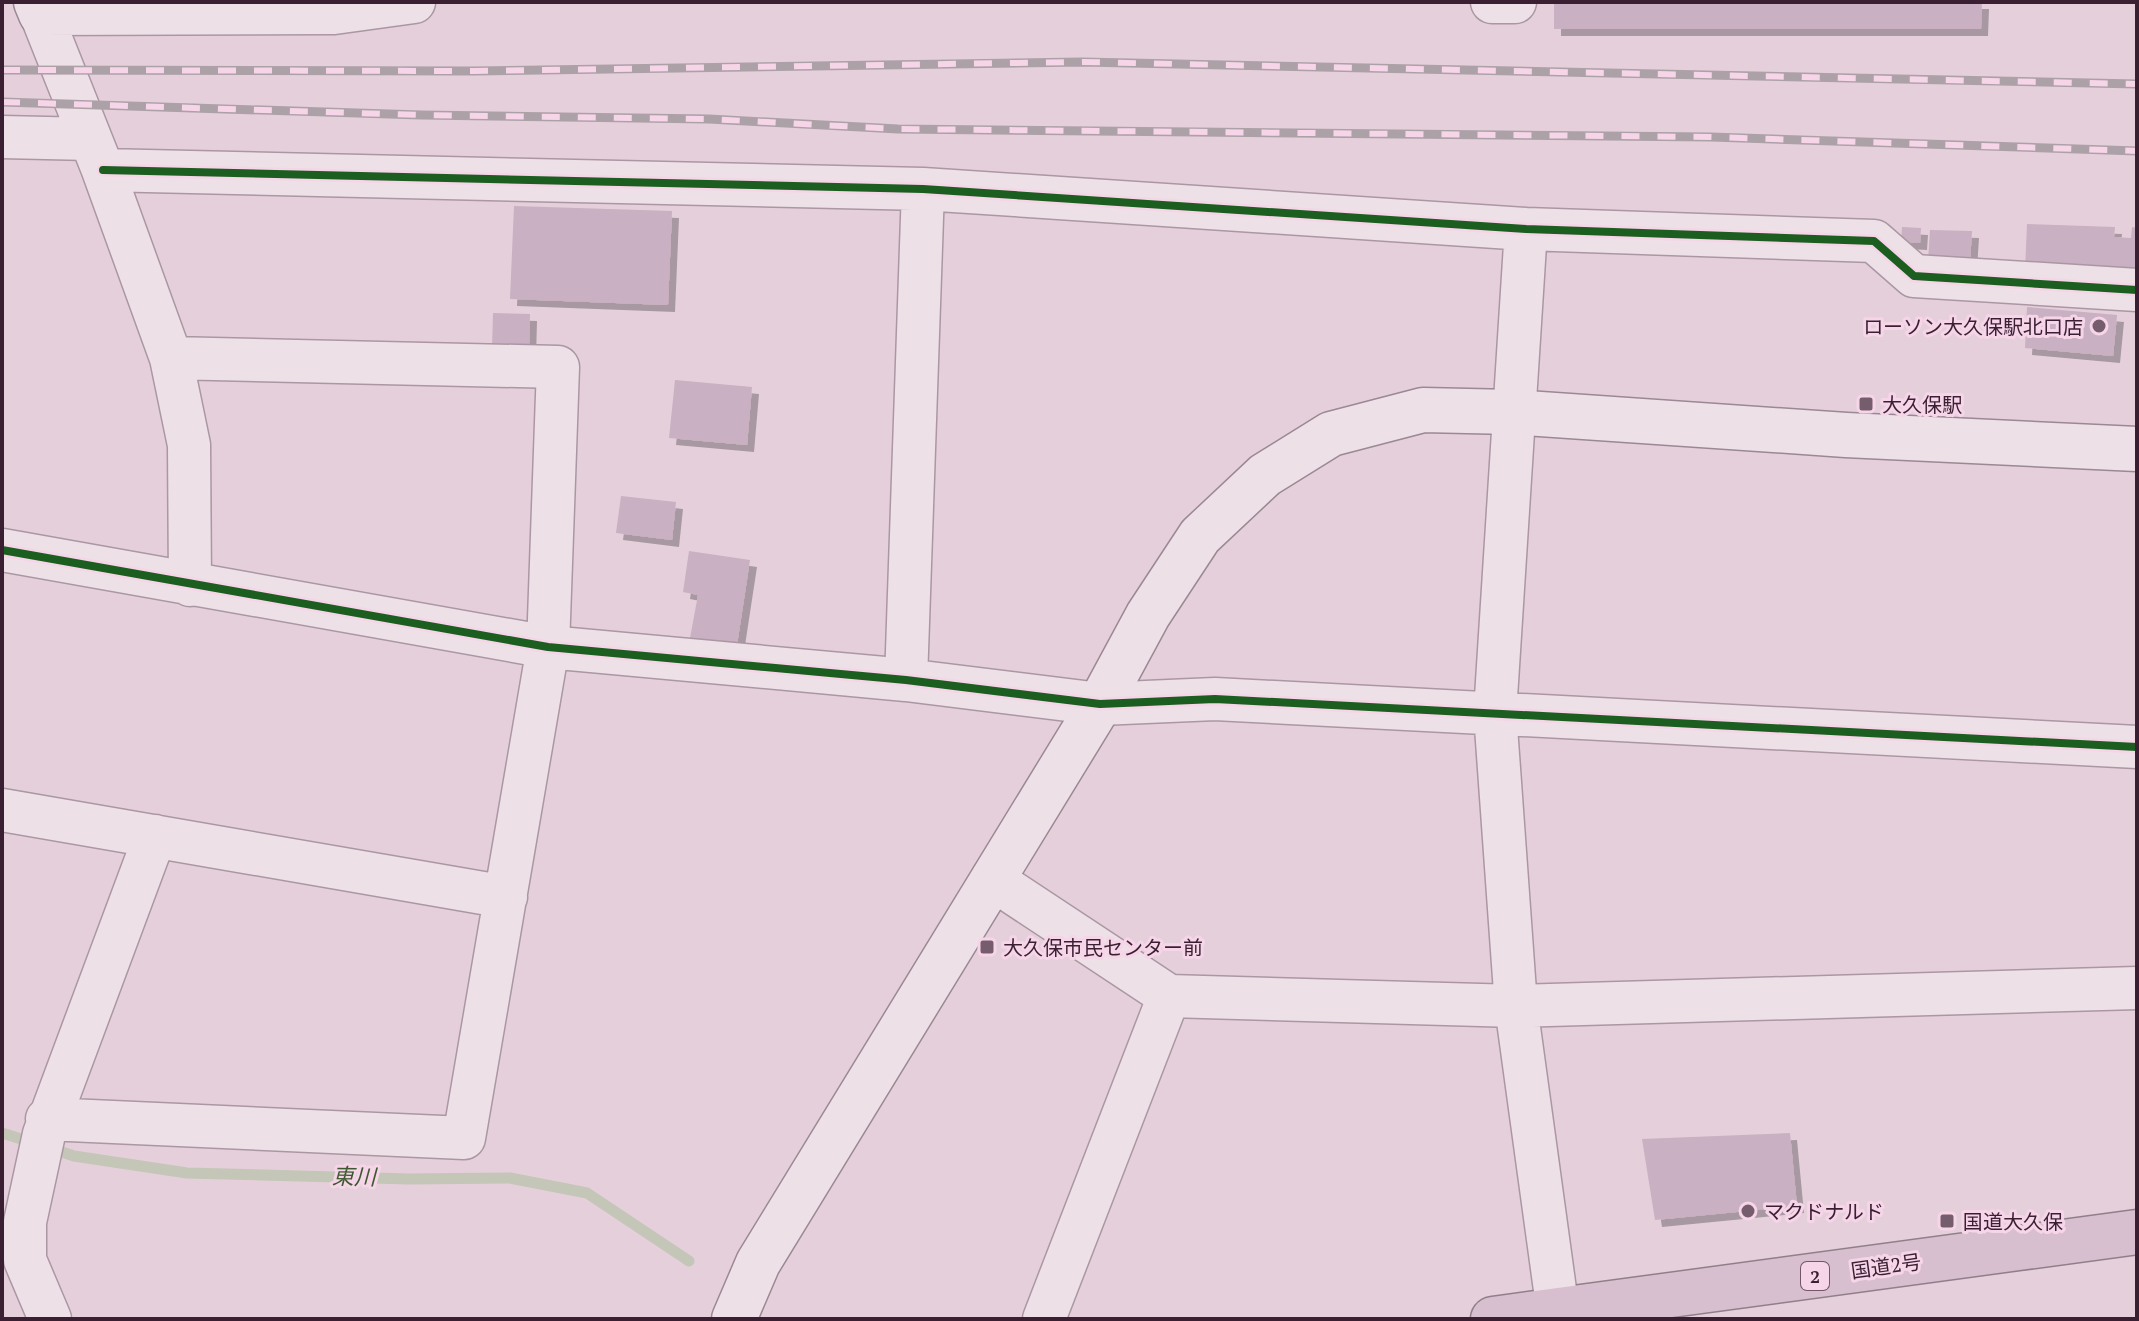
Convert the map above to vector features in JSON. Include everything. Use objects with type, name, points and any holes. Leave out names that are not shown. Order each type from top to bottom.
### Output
[{"type":"highway","name":"国道2号","points":[[1493,1319],[1559,1315],[2137,1232]]},
{"type":"street","points":[[190,585],[189,445],[171,358],[38,8],[334,13],[414,2]]},
{"type":"street","points":[[1492,2],[1515,2]]},
{"type":"street","points":[[2,137],[96,154],[923,189],[1526,229],[1874,241],[1914,276],[2137,290]]},
{"type":"street","points":[[906,680],[923,189]]},
{"type":"street","points":[[1526,229],[1495,713],[1516,1006],[1559,1315]]},
{"type":"street","points":[[43,1140],[464,1138],[548,647],[558,367],[171,358]]},
{"type":"street","points":[[734,1319],[758,1263],[1100,704],[1148,615],[1200,536],[1265,475],[1331,434],[1423,410],[1512,412],[1846,435],[2137,449]]},
{"type":"street","points":[[2,550],[548,647],[906,680],[1100,704],[1215,699],[2137,747]]},
{"type":"street","points":[[2,810],[506,897]]},
{"type":"street","points":[[50,1319],[25,1260],[14,1216],[155,836]]},
{"type":"street","points":[[992,879],[1169,996],[1516,1006],[2137,988]]},
{"type":"street","points":[[1044,1319],[1169,996]]},
{"type":"building","points":[[1554,2],[1982,2],[1981,29],[1554,29]]},
{"type":"building","points":[[514,206],[672,211],[668,305],[510,299]]},
{"type":"building","points":[[2027,224],[2115,227],[2114,237],[2131,238],[2132,227],[2137,228],[2137,273],[2025,271]]},
{"type":"building","points":[[1902,227],[1921,228],[1920,243],[1901,242]]},
{"type":"building","points":[[1930,230],[1972,231],[1970,262],[1928,261]]},
{"type":"building","points":[[2027,307],[2117,315],[2113,356],[2025,348]]},
{"type":"building","points":[[493,313],[530,314],[529,350],[492,348]]},
{"type":"building","points":[[675,380],[752,387],[747,445],[669,438]]},
{"type":"building","points":[[621,496],[676,502],[672,540],[616,533]]},
{"type":"building","points":[[689,551],[750,560],[737,645],[690,638],[698,595],[683,592]]},
{"type":"building","points":[[1790,1133],[1797,1206],[1655,1220],[1642,1139]]},
{"type":"waterway","name":"東川","points":[[2,1133],[34,1143]]},
{"type":"waterway","name":"東川","points":[[50,1148],[74,1156],[187,1173],[409,1179],[510,1178],[587,1193],[689,1261]]},
{"type":"railway","points":[[2,70],[474,71],[1082,62],[2137,84]]},
{"type":"railway","points":[[2,102],[421,115],[709,119],[898,129],[1711,137],[2137,151]]},
{"type":"cycle path","points":[[103,170],[923,189],[1526,229],[1874,241],[1914,276],[2137,290]]},
{"type":"cycle path","points":[[2,550],[548,647],[906,680],[1100,704],[1215,699],[2137,747]]},
{"type":"place","name":"ローソン大久保駅北口店","points":[[2099,326]]},
{"type":"place","name":"大久保駅","points":[[1866,404]]},
{"type":"place","name":"大久保市民センター前","points":[[987,947]]},
{"type":"place","name":"マクドナルド","points":[[1748,1211]]},
{"type":"place","name":"国道大久保","points":[[1947,1221]]}]
